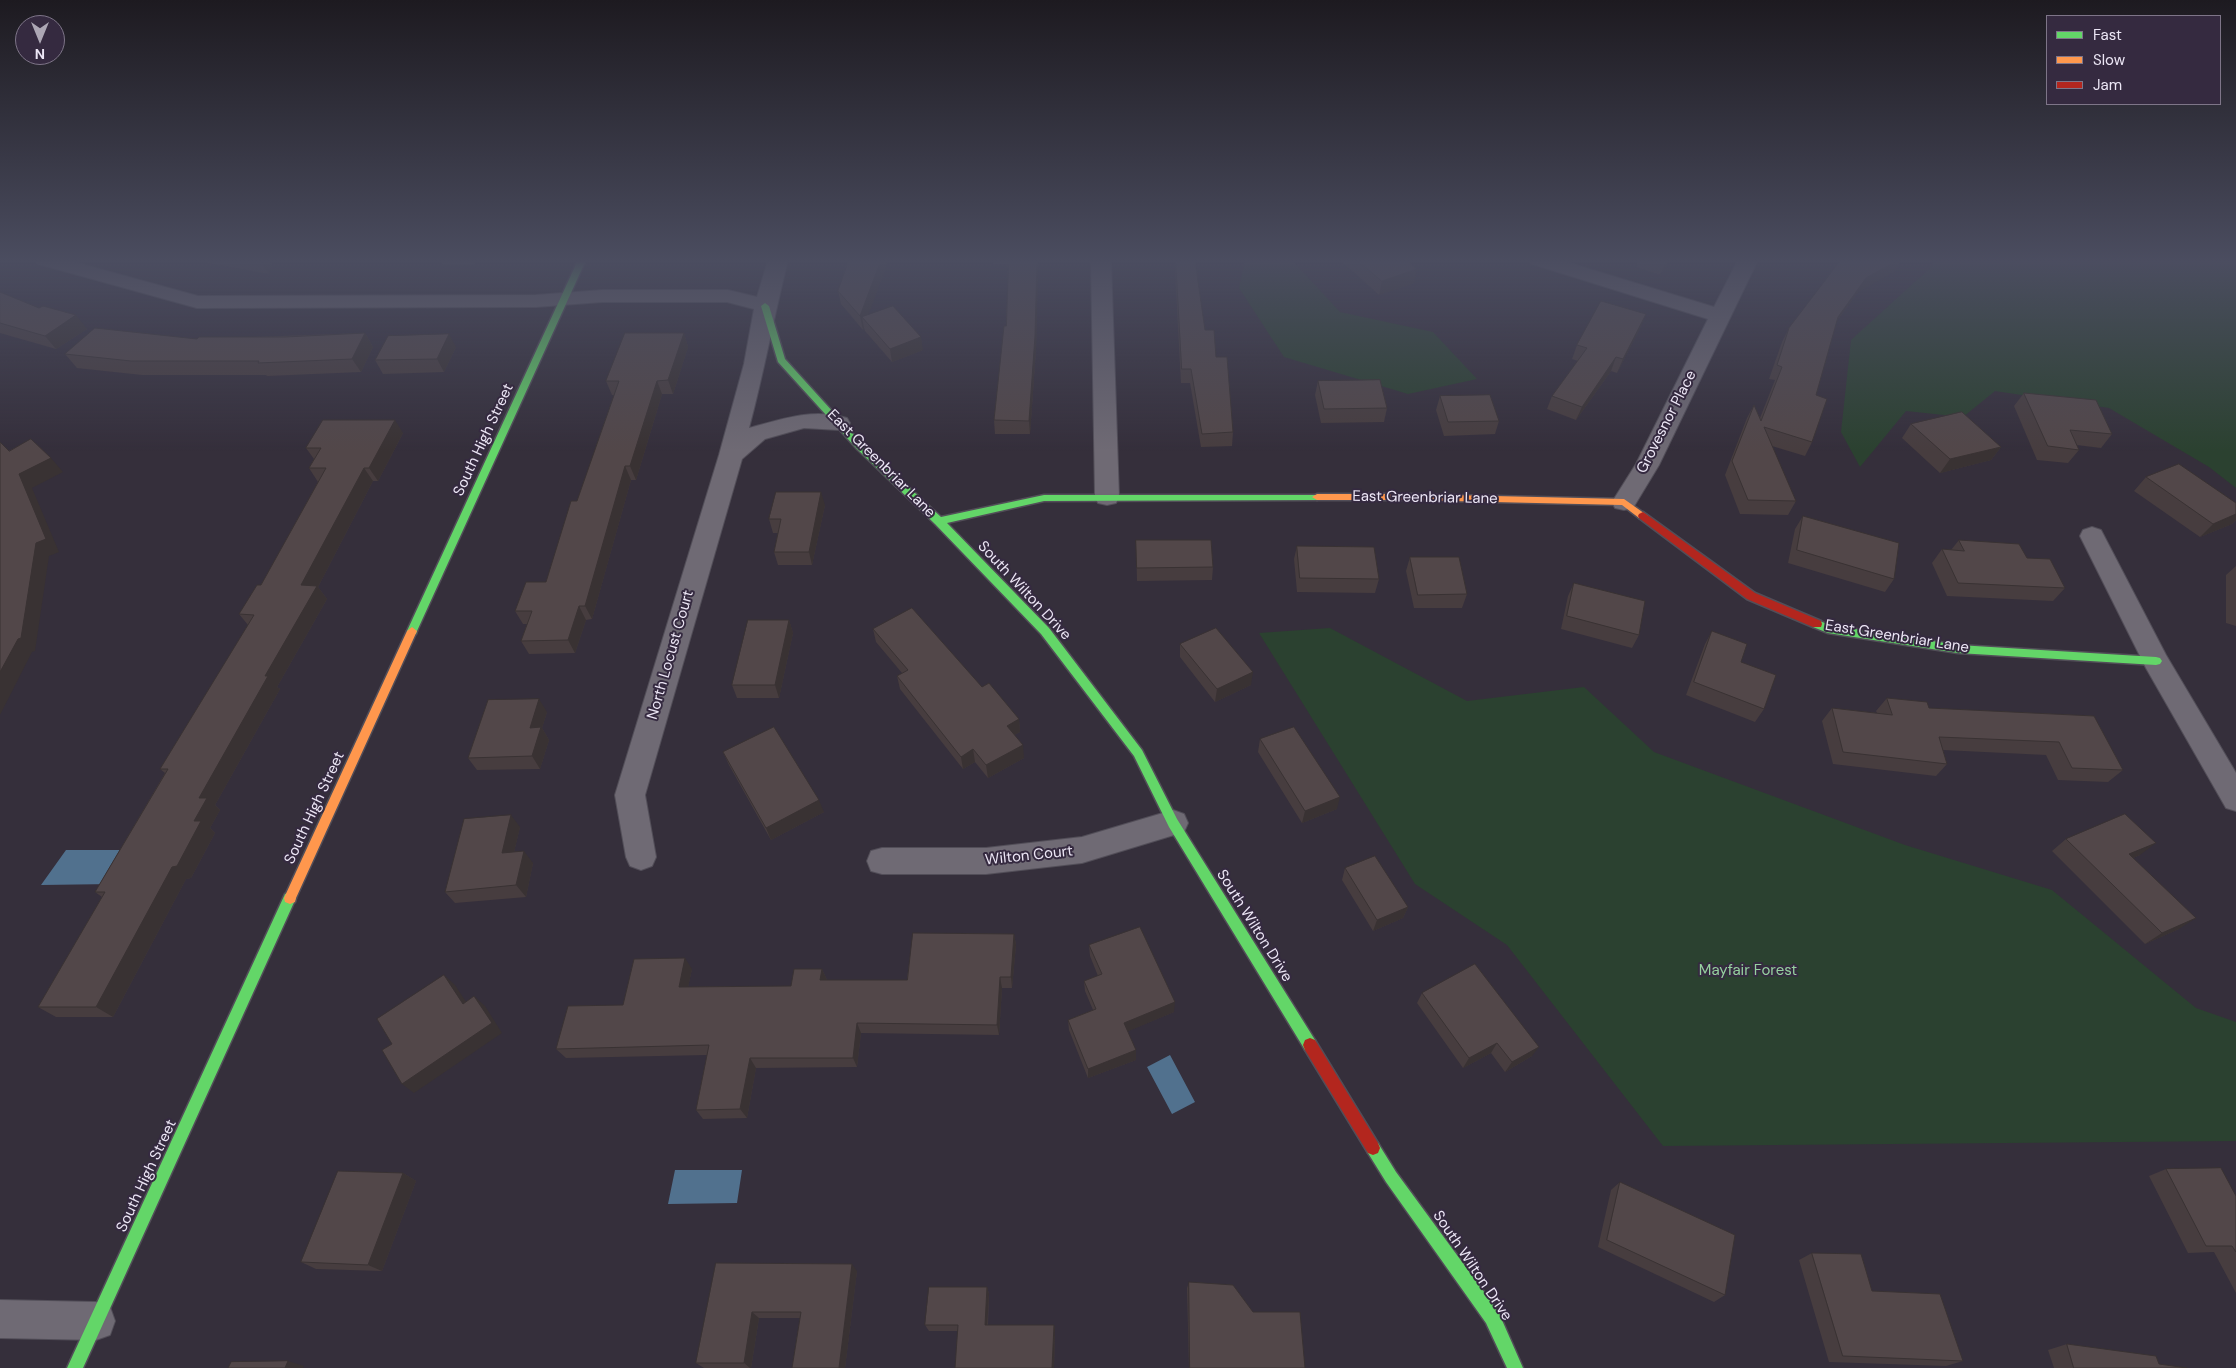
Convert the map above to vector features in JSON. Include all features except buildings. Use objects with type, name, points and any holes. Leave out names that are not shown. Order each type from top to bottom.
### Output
[{"type":"street","name":"South High Street","points":[[75,1368],[554,324]]},
{"type":"street","name":"North Locust Court","points":[[641,857],[630,795],[731,455],[755,364],[762,324]]},
{"type":"street","name":"East Greenbriar Lane","points":[[770,324],[781,360],[860,446],[939,521],[1044,498],[1406,497],[1624,502],[1751,596],[1828,629],[1958,650],[2156,661]]},
{"type":"street","points":[[1103,324],[1107,497]]},
{"type":"street","name":"Grovesnor Place","points":[[1624,502],[1647,466],[1716,324]]},
{"type":"street","points":[[731,455],[758,434],[804,421],[839,423]]},
{"type":"street","name":"South Wilton Drive","points":[[939,521],[1044,632],[1138,753],[1173,823],[1391,1177],[1492,1317],[1516,1368]]},
{"type":"street","points":[[2092,536],[2156,661],[2236,799]]},
{"type":"street","name":"Wilton Court","points":[[882,861],[986,861],[1082,850],[1173,823]]},
{"type":"street","points":[[0,1319],[96,1321]]},
{"type":"green space","points":[[1262,324],[1395,324],[1433,332],[1477,379],[1408,394],[1284,357]]},
{"type":"green space","points":[[1869,324],[2236,324],[2236,488],[2209,467],[2109,408],[1995,391],[1963,417],[1906,411],[1860,467],[1841,432],[1851,340]]},
{"type":"green space","name":"Mayfair Forest","points":[[1330,628],[1467,701],[1584,687],[1654,752],[1905,845],[2052,890],[2196,1008],[2236,1022],[2236,1141],[1663,1146],[1507,945],[1415,884],[1259,633]]},
{"type":"water","points":[[66,850],[132,850],[113,884],[41,885]]},
{"type":"water","points":[[1170,1055],[1195,1102],[1172,1114],[1147,1067]]},
{"type":"water","points":[[675,1170],[742,1170],[737,1203],[668,1204]]},
{"type":"traffic: fast","points":[[412,631],[553,324]]},
{"type":"traffic: fast","points":[[770,324],[781,360],[860,447],[939,521],[1044,498],[1317,497]]},
{"type":"traffic: fast","points":[[939,521],[1045,631],[1138,753],[1173,823],[1310,1045]]},
{"type":"traffic: fast","points":[[1817,624],[1828,629],[1958,649],[2156,661]]},
{"type":"traffic: fast","points":[[75,1368],[290,898]]},
{"type":"traffic: fast","points":[[1373,1148],[1391,1177],[1492,1317],[1515,1368]]},
{"type":"traffic: slow","points":[[1317,497],[1624,502],[1643,516]]},
{"type":"traffic: slow","points":[[290,898],[412,631]]},
{"type":"traffic: jam","points":[[1643,516],[1751,596],[1817,624]]},
{"type":"traffic: jam","points":[[1310,1045],[1373,1148]]}]
